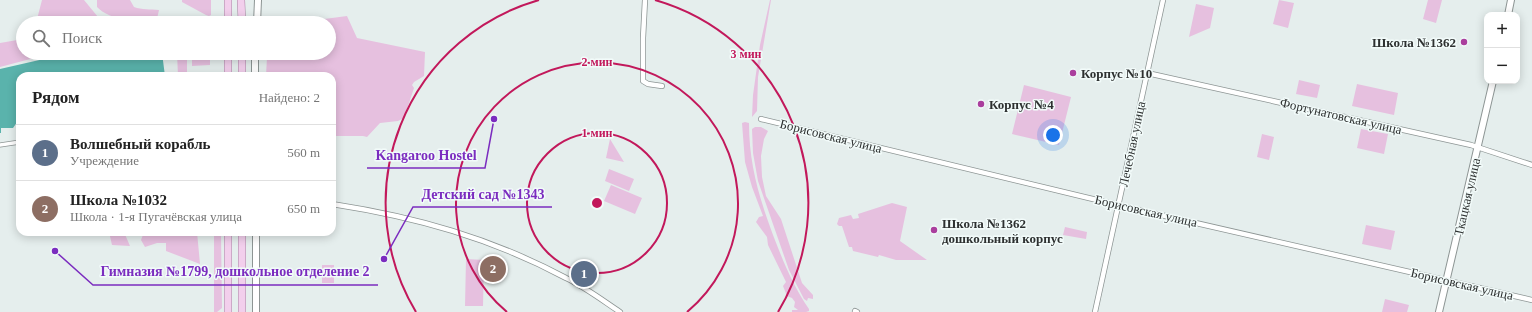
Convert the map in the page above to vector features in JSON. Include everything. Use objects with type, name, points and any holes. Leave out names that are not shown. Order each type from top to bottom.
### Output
[{"type":"main road","points":[[228,0],[228,16]]},
{"type":"main road","points":[[242,0],[242,16]]},
{"type":"main road","points":[[228,60],[228,72]]},
{"type":"main road","points":[[242,60],[242,72]]},
{"type":"main road","points":[[228,236],[228,312]]},
{"type":"main road","points":[[242,236],[242,312]]},
{"type":"street","points":[[257,16],[258,0]]},
{"type":"street","points":[[645,0],[643,81],[648,84],[662,86]]},
{"type":"street","name":"Лечебная улица","points":[[1095,312],[1163,0]]},
{"type":"street","points":[[1509,12],[1511,0]]},
{"type":"street","points":[[255,60],[255,72]]},
{"type":"street","name":"Фортунатовская улица","points":[[1147,73],[1478,147],[1532,165]]},
{"type":"street","name":"Ткацкая улица","points":[[1439,312],[1492,84]]},
{"type":"street","name":"Борисовская улица","points":[[761,119],[1118,205],[1532,300]]},
{"type":"street","points":[[0,145],[16,143]]},
{"type":"street","points":[[336,205],[382,213],[456,231],[507,249],[567,278],[620,312]]},
{"type":"street","points":[[256,236],[256,312]]},
{"type":"shaded area","points":[[42,0],[84,0],[97,16],[38,16]]},
{"type":"shaded area","points":[[97,0],[130,0],[134,7],[159,10],[158,16],[111,16],[97,7]]},
{"type":"shaded area","points":[[182,0],[211,0],[211,15],[206,15],[182,2]]},
{"type":"shaded area","points":[[770,0],[758,77],[757,111],[752,117],[753,95],[760,45]]},
{"type":"shaded area","points":[[1279,0],[1294,3],[1288,28],[1273,24]]},
{"type":"shaded area","points":[[1428,0],[1442,0],[1436,23],[1423,19]]},
{"type":"shaded area","points":[[1196,4],[1214,8],[1210,28],[1189,37]]},
{"type":"shaded area","points":[[347,16],[357,38],[425,52],[424,76],[412,85],[414,88],[404,118],[398,121],[380,123],[367,137],[336,136],[336,72],[266,72],[267,60],[336,60],[336,17]]},
{"type":"shaded area","points":[[16,40],[16,60],[26,60],[0,67],[0,43]]},
{"type":"shaded area","points":[[177,60],[187,60],[187,72],[178,72]]},
{"type":"shaded area","points":[[192,60],[210,60],[210,65],[192,66]]},
{"type":"shaded area","points":[[1299,80],[1320,85],[1317,98],[1296,94]]},
{"type":"shaded area","points":[[1357,84],[1398,93],[1394,115],[1352,106]]},
{"type":"shaded area","points":[[1024,85],[1071,97],[1059,145],[1012,134]]},
{"type":"shaded area","points":[[742,123],[749,123],[749,138],[753,166],[763,207],[789,273],[809,309],[809,311],[806,312],[792,312],[792,310],[798,310],[794,307],[795,302],[792,298],[787,296],[783,286],[786,282],[768,245],[767,237],[756,222],[759,217],[763,216],[752,187],[745,162]]},
{"type":"shaded area","points":[[755,127],[761,127],[768,131],[764,139],[761,156],[762,177],[766,196],[781,219],[802,283],[813,295],[813,299],[808,298],[807,301],[804,299],[789,270],[758,181],[753,153],[752,129]]},
{"type":"shaded area","points":[[1361,129],[1388,134],[1384,154],[1357,148]]},
{"type":"shaded area","points":[[1262,134],[1274,137],[1269,160],[1257,157]]},
{"type":"shaded area","points":[[610,139],[624,162],[606,158]]},
{"type":"shaded area","points":[[609,169],[634,179],[629,191],[605,181]]},
{"type":"shaded area","points":[[611,185],[642,198],[635,214],[604,201]]},
{"type":"shaded area","points":[[892,203],[907,207],[900,241],[927,260],[896,260],[879,255],[878,257],[853,251],[852,247],[849,247],[842,226],[837,224],[839,218],[851,215],[853,219],[859,218],[858,214]]},
{"type":"shaded area","points":[[1366,225],[1395,231],[1391,250],[1362,244]]},
{"type":"shaded area","points":[[1065,227],[1087,232],[1086,239],[1063,235]]},
{"type":"shaded area","points":[[110,236],[126,236],[130,246],[112,245]]},
{"type":"shaded area","points":[[142,236],[197,236],[200,264],[166,251],[166,243],[157,243],[145,247],[141,240]]},
{"type":"shaded area","points":[[214,236],[221,236],[222,308],[217,312],[214,312]]},
{"type":"shaded area","points":[[466,259],[484,260],[483,306],[465,306]]},
{"type":"shaded area","points":[[322,265],[334,265],[334,283],[322,283]]},
{"type":"shaded area","points":[[1385,299],[1409,305],[1407,312],[1382,312]]},
{"type":"water","points":[[39,60],[163,60],[164,72],[16,72],[16,124],[13,128],[1,128],[0,133],[0,69]]},
{"type":"place","name":"Школа №1362","points":[[1464,42]]},
{"type":"place","name":"Корпус №10","points":[[1073,73]]},
{"type":"place","name":"Корпус №4","points":[[981,104]]},
{"type":"place","name":"Kangaroo Hostel","points":[[494,119]]},
{"type":"place","name":"Школа №1362 дошкольный корпус","points":[[934,230]]},
{"type":"place","name":"Гимназия №1799, дошкольное отделение 2","points":[[55,251]]},
{"type":"place","name":"Детский сад №1343","points":[[384,259]]},
{"type":"place","name":"Школа №1032","points":[[493,269]]},
{"type":"place","name":"Волшебный корабль","points":[[584,274]]}]
